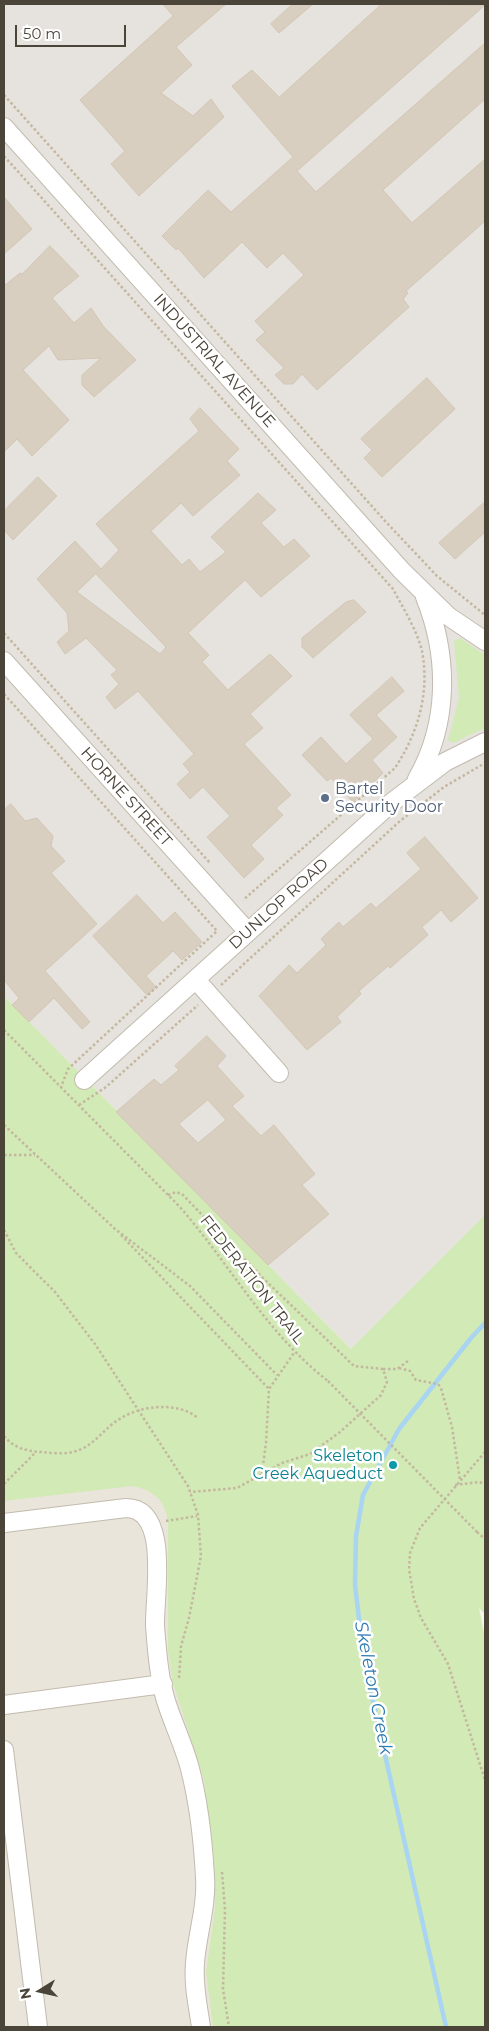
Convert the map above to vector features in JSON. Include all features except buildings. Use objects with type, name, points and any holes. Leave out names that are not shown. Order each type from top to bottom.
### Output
[{"type":"street","name":"INDUSTRIAL AVENUE","points":[[4,127],[424,595],[448,616],[485,641]]},
{"type":"street","name":"INDUSTRIAL AVENUE","points":[[416,782],[430,756],[438,726],[443,671],[434,619],[424,595]]},
{"type":"street","name":"HORNE STREET","points":[[4,661],[248,932]]},
{"type":"street","name":"DUNLOP ROAD","points":[[84,1080],[416,782],[445,762],[485,742]]},
{"type":"street","points":[[196,980],[279,1073]]},
{"type":"street","points":[[4,1522],[126,1508],[137,1509],[148,1518],[157,1567],[155,1625],[162,1684],[188,1765],[201,1833],[205,1897],[195,1970],[201,2027]]},
{"type":"street","points":[[4,1705],[162,1684]]},
{"type":"street","points":[[4,1750],[38,2027]]},
{"type":"path","points":[[4,95],[386,522],[437,576],[485,615]]},
{"type":"path","points":[[4,156],[393,589],[422,651],[424,694],[416,727],[406,751],[396,768],[244,902],[238,894]]},
{"type":"path","points":[[4,633],[212,865]]},
{"type":"path","points":[[4,694],[218,931],[68,1069],[61,1087]]},
{"type":"path","points":[[79,1105],[100,1092],[210,995],[400,821],[444,788],[485,764]]},
{"type":"path","name":"FEDERATION TRAIL","points":[[4,1030],[196,1226],[250,1300],[294,1352],[328,1382],[485,1540]]},
{"type":"path","points":[[4,1125],[115,1229],[269,1389]]},
{"type":"path","points":[[4,1156],[36,1155]]},
{"type":"path","points":[[168,1196],[176,1192],[182,1194],[263,1278],[354,1366],[383,1369],[399,1368],[410,1371],[416,1380],[438,1384],[441,1388],[452,1427],[460,1480]]},
{"type":"path","points":[[115,1229],[190,1286],[277,1375]]},
{"type":"path","points":[[4,1230],[16,1253],[55,1292],[95,1344],[190,1492],[237,1488],[262,1473],[310,1454],[340,1432],[381,1395],[387,1382],[383,1369]]},
{"type":"path","points":[[262,1473],[269,1389],[294,1352]]},
{"type":"path","points":[[399,1368],[408,1361]]},
{"type":"path","points":[[4,1436],[24,1452],[57,1454],[78,1451],[101,1436],[117,1420],[138,1410],[172,1408],[198,1418]]},
{"type":"path","points":[[4,1484],[36,1452]]},
{"type":"path","points":[[485,1452],[455,1485],[416,1534],[410,1553],[409,1569],[414,1599],[421,1618],[448,1664],[485,1780]]},
{"type":"path","points":[[455,1485],[479,1482],[485,1484]]},
{"type":"path","points":[[148,1518],[198,1515]]},
{"type":"shaded area","points":[[4,4],[485,4],[485,1485],[4,996]]},
{"type":"shaded area","points":[[4,1124],[446,2027],[4,2027]]},
{"type":"green space","points":[[460,638],[485,655],[485,728],[453,743],[448,740],[459,698],[454,641]]},
{"type":"green space","points":[[4,996],[351,1349],[485,1215],[485,1614],[479,1608],[485,1638],[485,2027],[213,2027],[206,1972],[215,1908],[214,1857],[204,1780],[173,1683],[168,1651],[168,1520],[164,1506],[152,1493],[132,1486],[4,1501]]},
{"type":"waterway","name":"Skeleton Creek","points":[[446,2027],[364,1661],[355,1585],[356,1536],[363,1495],[399,1429],[485,1323]]},
{"type":"place","name":"Bartel Security Door","points":[[325,798]]},
{"type":"place","name":"Skeleton Creek Aqueduct","points":[[393,1465]]}]
